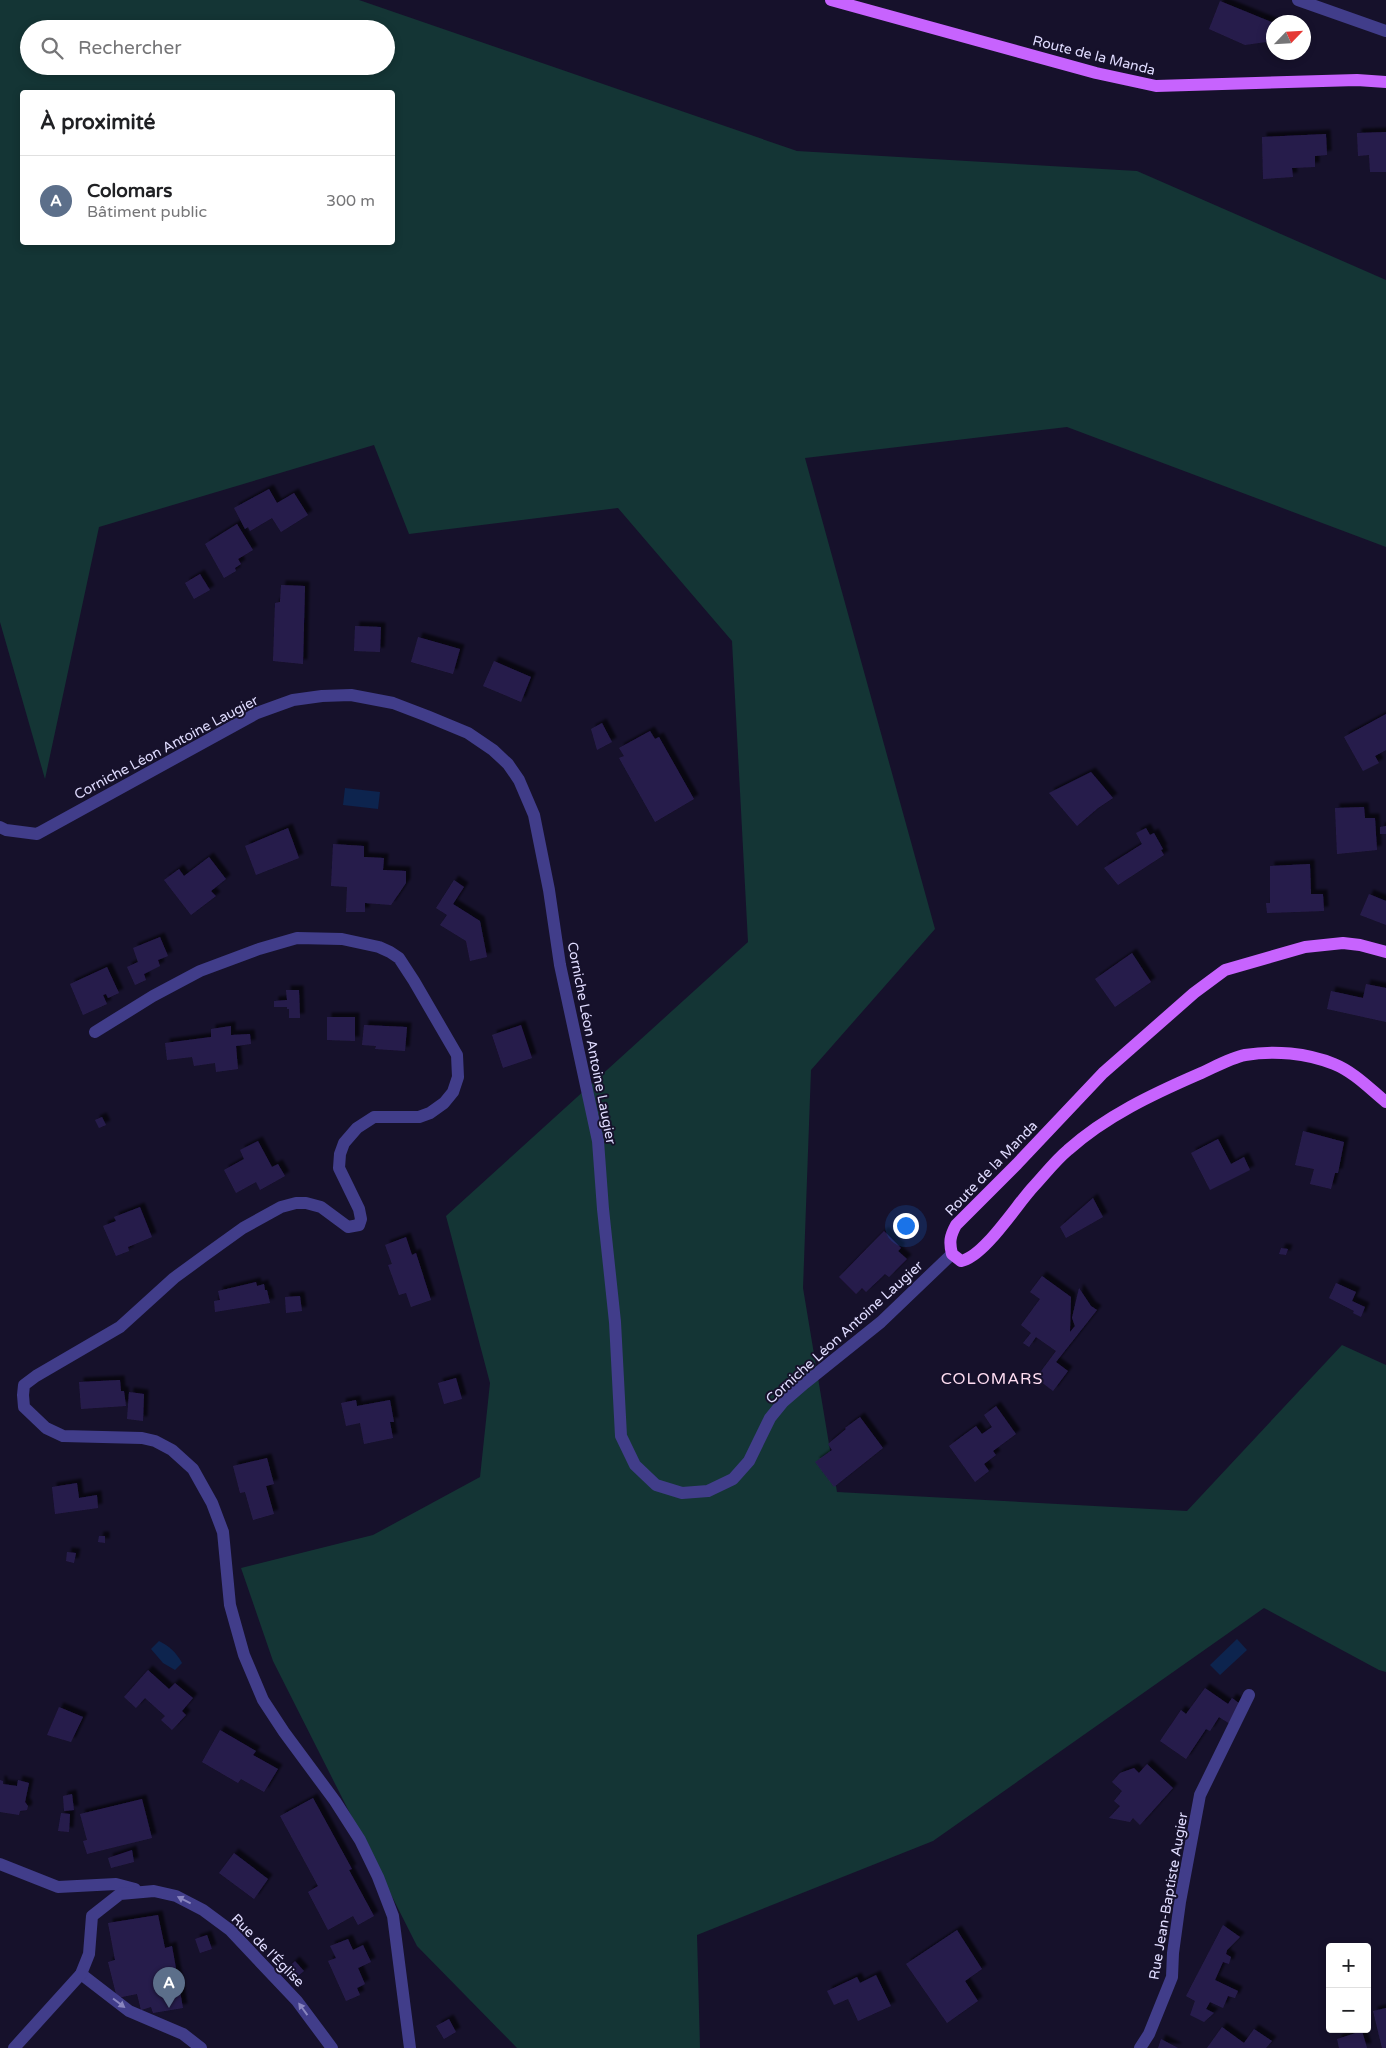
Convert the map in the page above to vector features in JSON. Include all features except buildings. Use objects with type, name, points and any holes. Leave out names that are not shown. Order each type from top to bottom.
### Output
[{"type":"main road","name":"Route de la Manda","points":[[831,0],[1096,73],[1156,86],[1357,80],[1386,82]]},
{"type":"main road","name":"Route de la Manda","points":[[952,1254],[949,1245],[950,1235],[956,1225],[1103,1073],[1194,993],[1225,970],[1305,947],[1343,944],[1360,945],[1386,952]]},
{"type":"main road","points":[[952,1254],[961,1261],[968,1260],[982,1250],[1028,1192],[1068,1150],[1104,1123],[1162,1090],[1243,1055],[1280,1052],[1318,1058],[1336,1064],[1386,1102]]},
{"type":"street","points":[[1298,0],[1386,31]]},
{"type":"street","name":"Corniche Léon Antoine Laugier","points":[[0,828],[37,834],[257,713],[293,700],[351,695],[393,703],[468,734],[493,750],[506,762],[519,780],[534,815],[549,890],[560,965],[598,1141],[615,1322],[621,1436],[635,1465],[656,1485],[682,1493],[708,1491],[733,1479],[749,1461],[770,1418],[783,1402],[805,1382],[881,1322],[952,1254]]},
{"type":"street","points":[[95,1032],[153,996],[200,971],[260,948],[297,938],[342,939],[379,948],[398,958],[414,981],[457,1055],[458,1077],[453,1092],[444,1103],[420,1117],[374,1117],[356,1128],[344,1143],[338,1161],[339,1168],[359,1209],[361,1219],[359,1225],[348,1227],[321,1208],[306,1203],[296,1203],[282,1207],[243,1228],[174,1278],[120,1327],[48,1368],[24,1385],[24,1407],[46,1428],[63,1436],[142,1438],[155,1441],[172,1450],[193,1469],[212,1503],[222,1532],[230,1605],[244,1655],[264,1700],[284,1732],[335,1801],[360,1840],[378,1877],[393,1916],[410,2048]]},
{"type":"street","name":"Rue Jean-Baptiste Augier","points":[[1140,2048],[1149,2034],[1172,1977],[1179,1910],[1200,1795],[1249,1695]]},
{"type":"street","points":[[0,1864],[58,1887],[116,1884],[145,1892]]},
{"type":"street","name":"Rue de l'Église","points":[[14,2048],[80,1974],[89,1954],[92,1916],[120,1894],[154,1891],[176,1896],[203,1910],[230,1930],[297,2001],[332,2048]]},
{"type":"street","points":[[80,1974],[129,2011],[183,2034],[201,2048]]},
{"type":"green space","points":[[0,0],[359,0],[797,151],[1137,171],[1386,280],[1386,547],[1067,427],[805,458],[935,929],[811,1070],[803,1288],[837,1492],[1187,1511],[1342,1345],[1386,1365],[1386,1672],[1264,1608],[933,1841],[697,1935],[700,2048],[517,2048],[417,1946],[273,1661],[241,1568],[373,1535],[480,1477],[490,1383],[446,1216],[748,942],[732,641],[618,508],[409,534],[374,445],[99,527],[45,779],[0,622]]},
{"type":"water","points":[[345,788],[380,792],[378,809],[343,805]]},
{"type":"water","points":[[1237,1639],[1247,1650],[1220,1675],[1210,1665]]},
{"type":"water","points":[[159,1641],[172,1650],[182,1663],[175,1670],[163,1663],[151,1649]]},
{"type":"place","name":"Colomars","points":[[169,2008]]},
{"type":"district","name":"COLOMARS","points":[[992,1378]]}]
